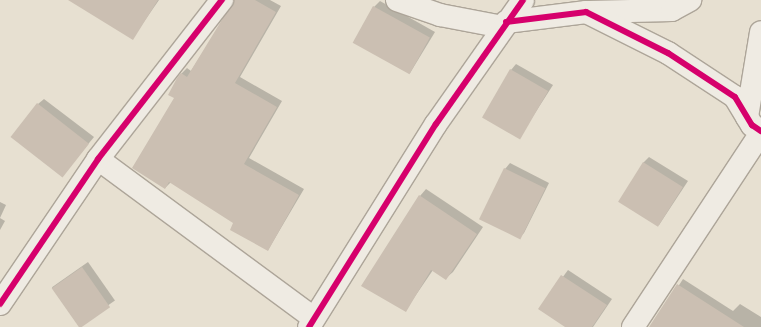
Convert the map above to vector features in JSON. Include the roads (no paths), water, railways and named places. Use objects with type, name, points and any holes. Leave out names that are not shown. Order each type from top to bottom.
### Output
[{"type":"street","points":[[0,304],[98,158],[222,0]]},
{"type":"street","points":[[397,0],[440,14],[504,25],[586,12],[672,10],[690,0]]},
{"type":"street","points":[[98,158],[312,323],[436,124],[523,0]]},
{"type":"street","points":[[586,12],[668,53],[734,97],[756,127]]},
{"type":"street","points":[[633,327],[756,127],[761,32]]}]
